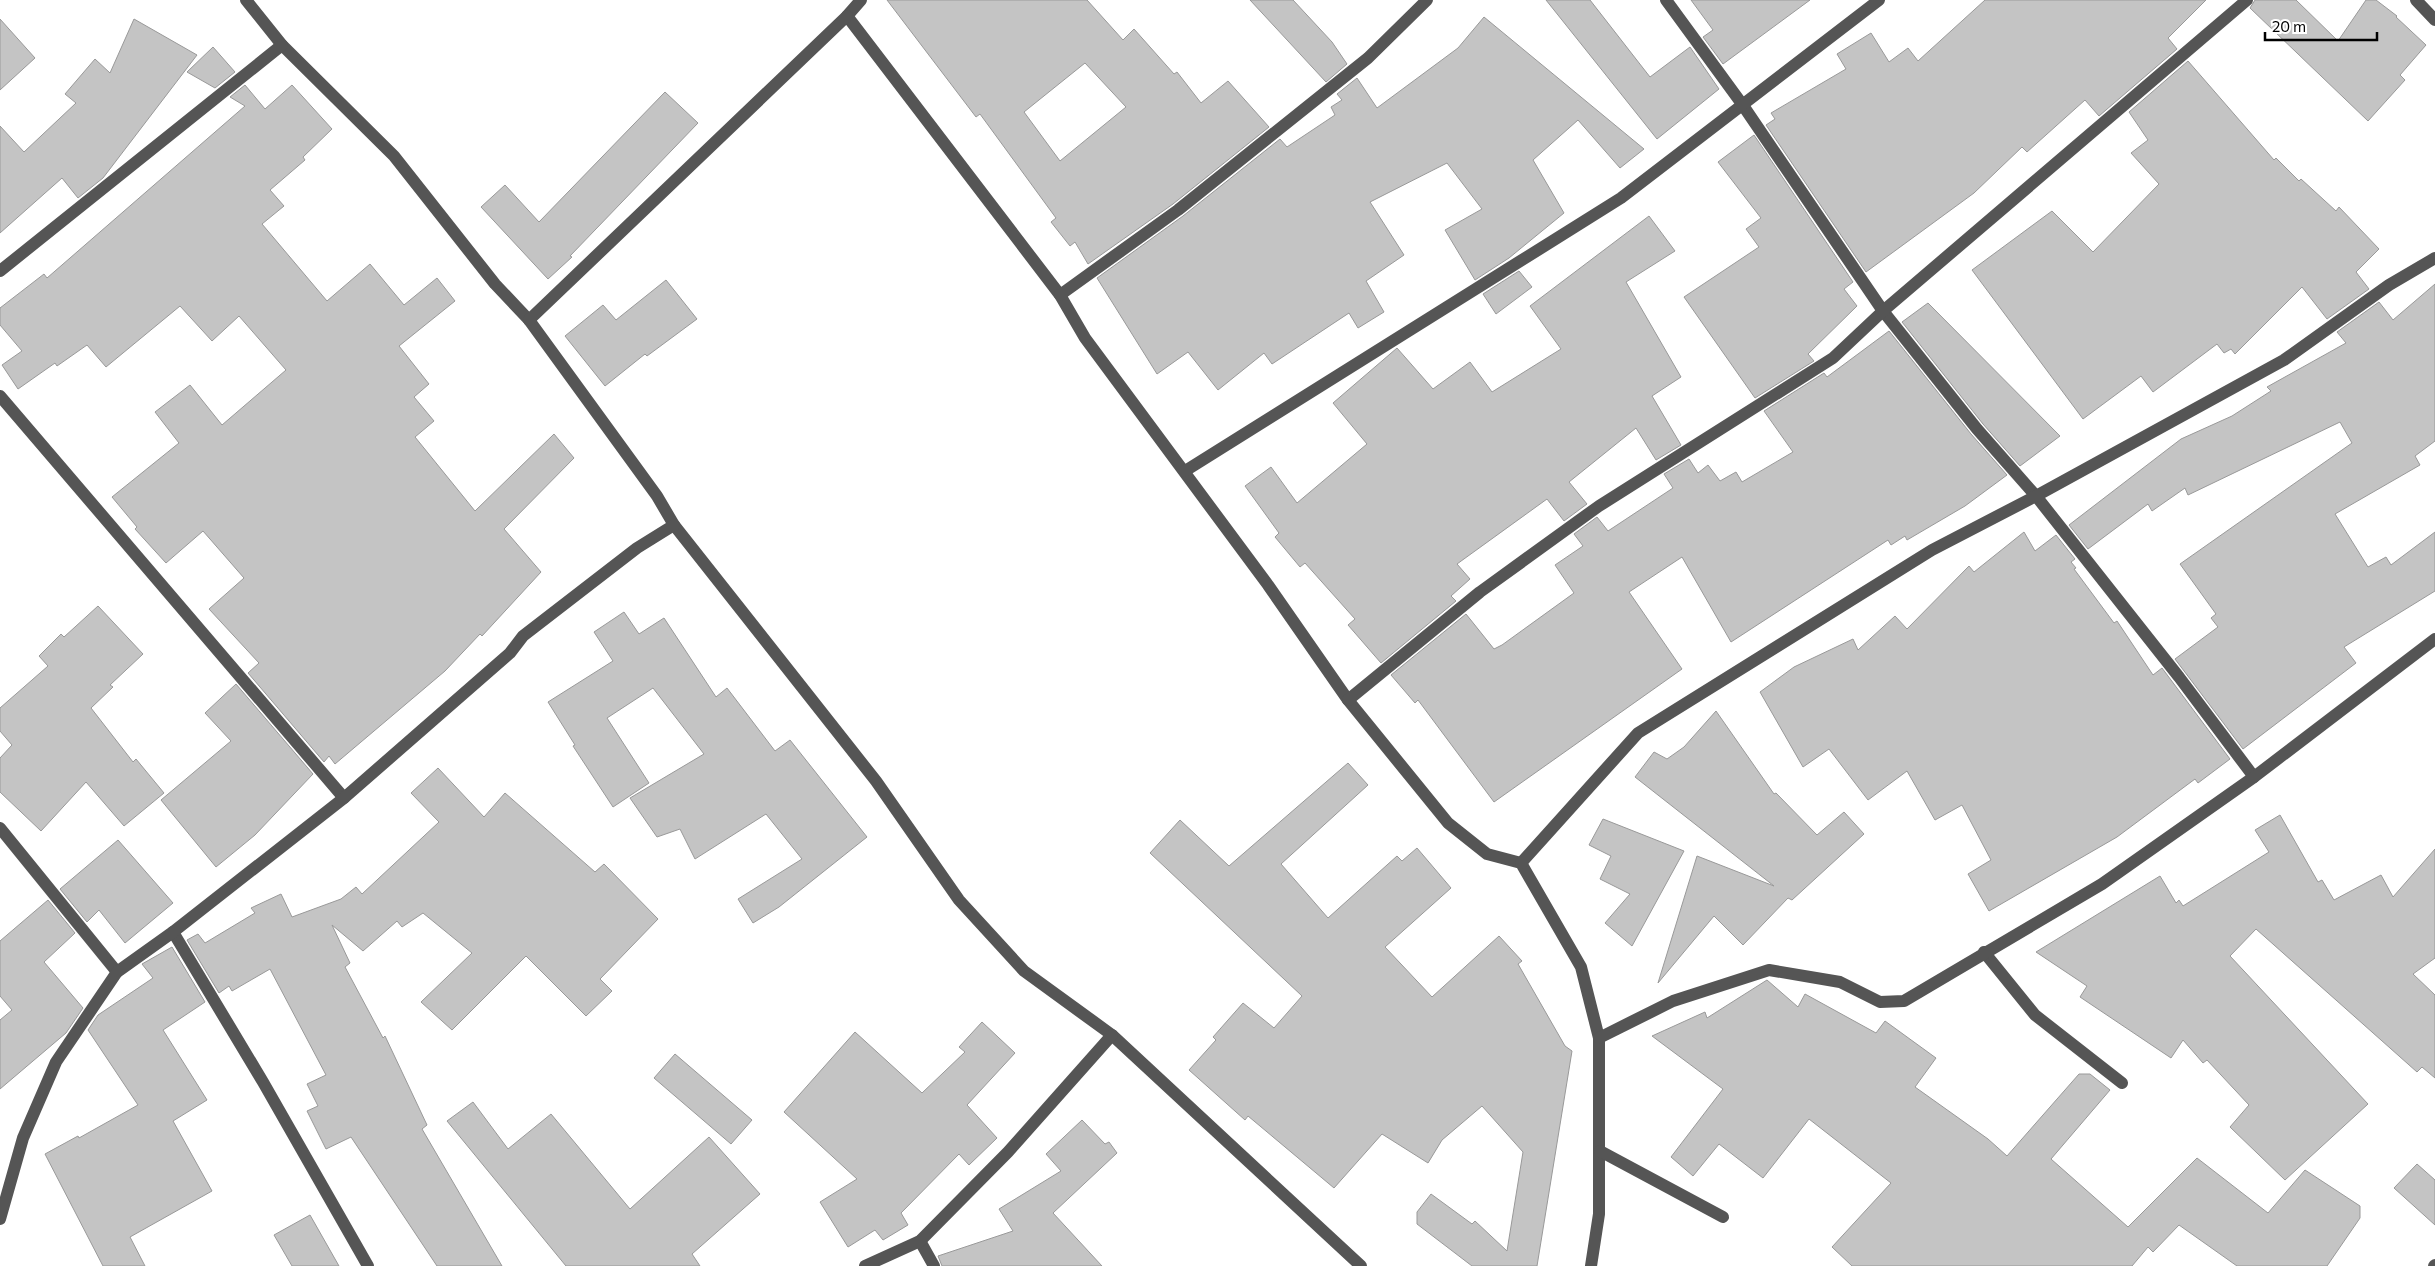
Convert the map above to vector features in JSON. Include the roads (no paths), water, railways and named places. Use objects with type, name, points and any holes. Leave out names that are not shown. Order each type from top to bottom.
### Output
[{"type":"street","points":[[529,320],[847,16],[860,0]]},
{"type":"street","points":[[1060,295],[1178,210],[1368,58],[1427,0]]},
{"type":"street","points":[[1666,0],[1742,104],[1883,311],[1977,428],[2036,496],[2179,677],[2254,777]]},
{"type":"street","points":[[1185,471],[1621,198],[1879,0]]},
{"type":"street","points":[[1348,700],[1480,592],[1599,506],[1833,358],[1883,311],[2247,0]]},
{"type":"street","points":[[2416,0],[2435,20]]},
{"type":"street","points":[[252,2],[282,44],[394,156],[495,284],[529,320],[658,496],[674,525],[876,781],[959,900],[1024,971],[1112,1035],[1361,1266]]},
{"type":"street","points":[[847,16],[1060,295],[1085,338],[1268,585],[1348,700],[1448,824],[1487,854],[1521,863],[1581,967],[1599,1038],[1600,1152],[1598,1214],[1591,1266]]},
{"type":"street","points":[[0,270],[282,44]]},
{"type":"street","points":[[1521,863],[1638,733],[1932,550],[2036,496],[2284,360],[2389,285],[2435,258]]},
{"type":"street","points":[[0,396],[344,798]]},
{"type":"street","points":[[0,1219],[23,1138],[56,1062],[117,972],[173,932],[344,798],[510,653],[523,636],[637,548],[674,525]]},
{"type":"street","points":[[1599,1038],[1674,1001],[1769,970],[1840,982],[1880,1002],[1904,1001],[2102,884],[2254,777],[2435,639]]},
{"type":"street","points":[[0,828],[117,972]]},
{"type":"street","points":[[173,932],[263,1082],[368,1266]]},
{"type":"street","points":[[1984,952],[2035,1015],[2122,1083]]},
{"type":"street","points":[[865,1266],[920,1241],[1008,1152],[1112,1035]]},
{"type":"street","points":[[1600,1152],[1723,1216]]},
{"type":"street","points":[[920,1241],[934,1266]]}]
